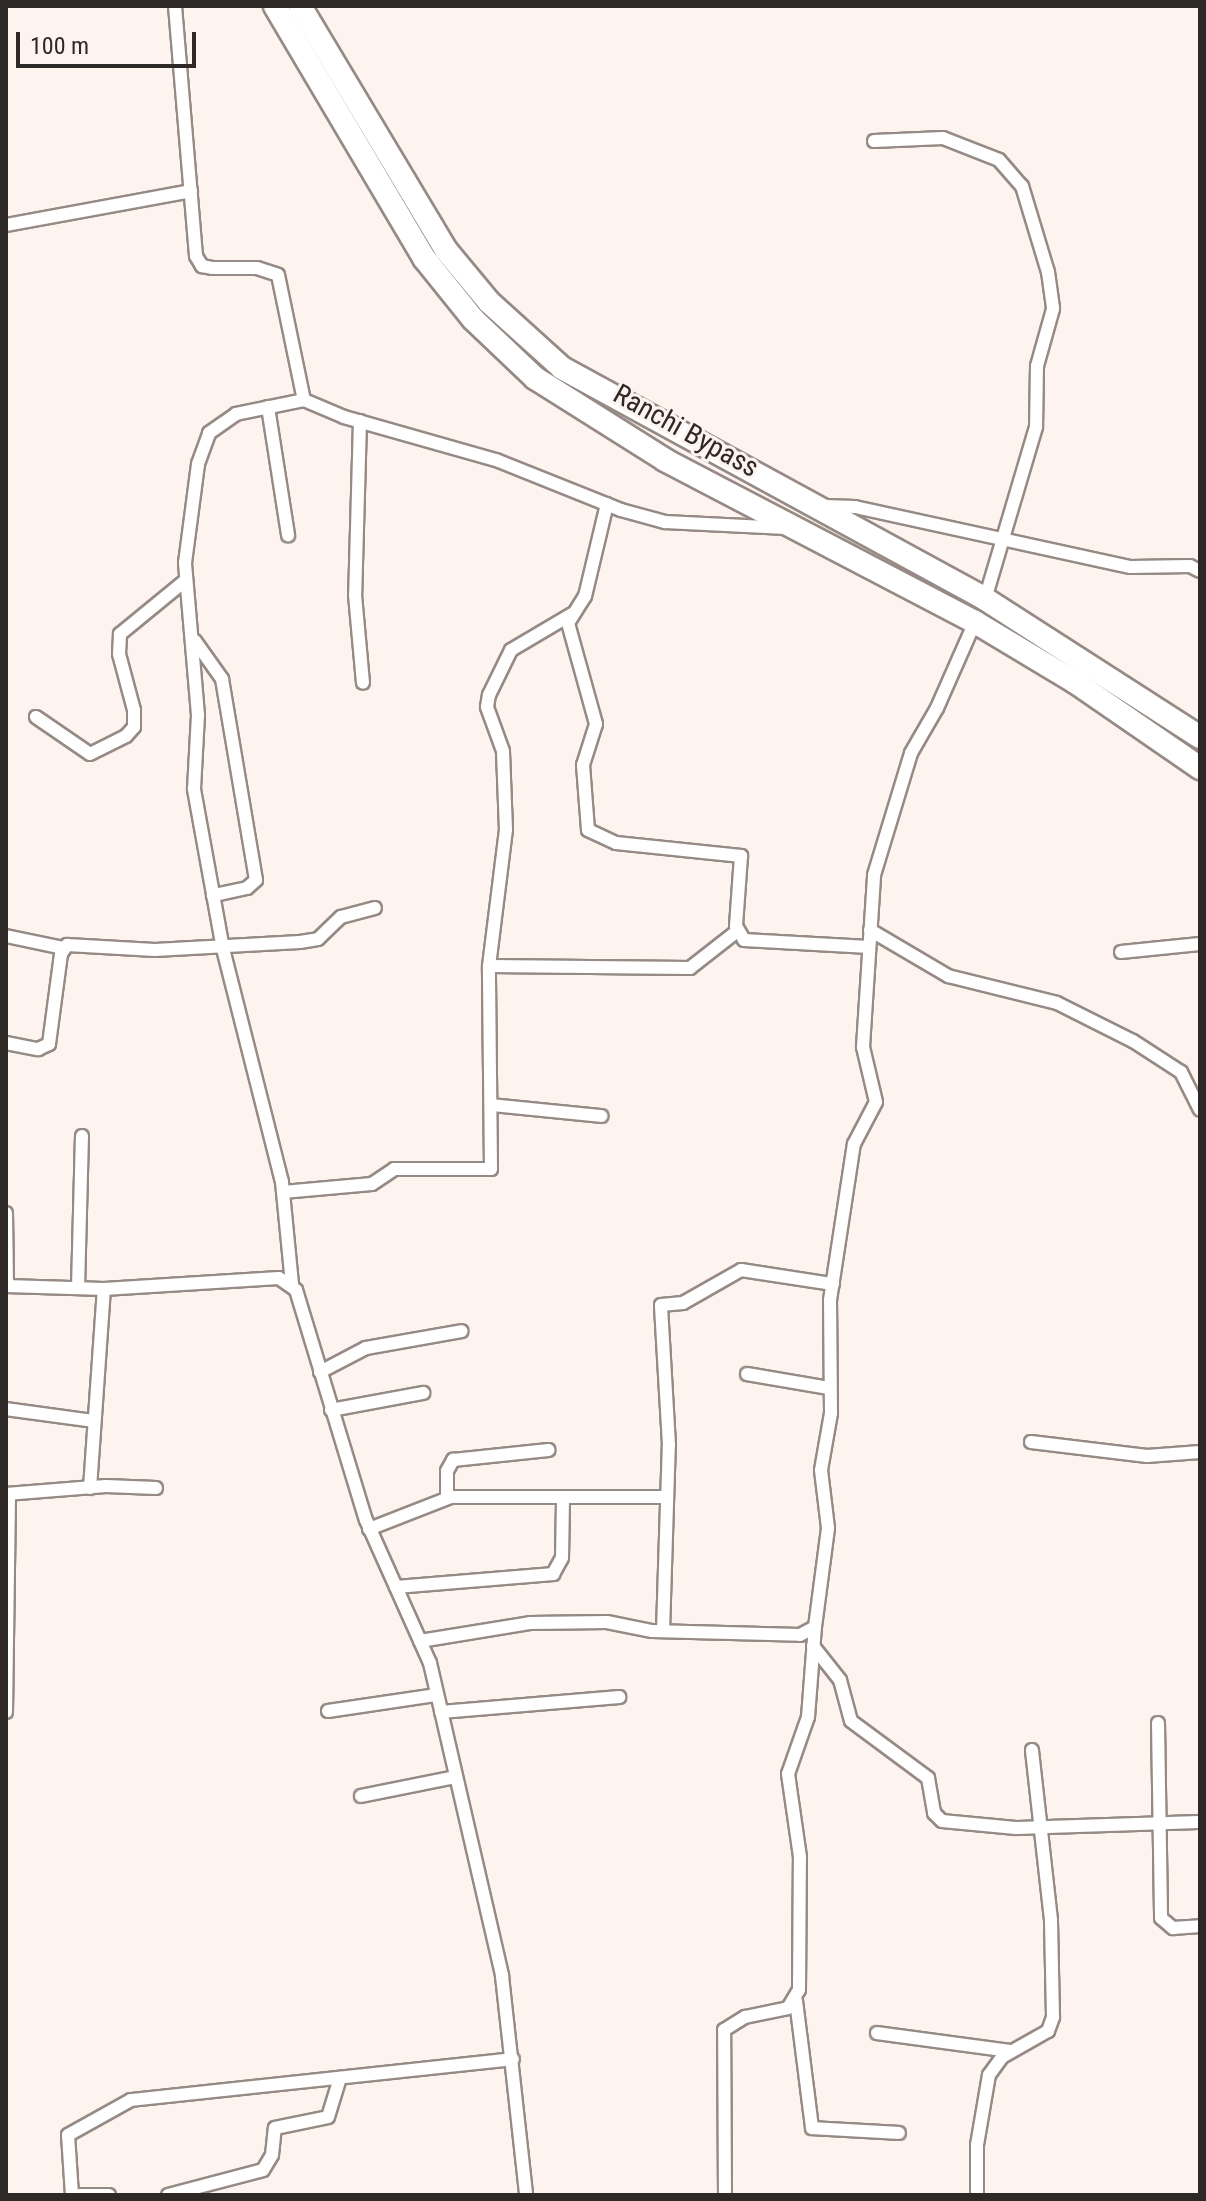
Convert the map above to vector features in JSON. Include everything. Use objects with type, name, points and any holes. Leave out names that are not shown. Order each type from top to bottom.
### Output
[{"type":"highway","name":"Ranchi Bypass","points":[[275,6],[424,258],[473,319],[535,378],[665,460],[801,527],[975,622],[1075,682],[1200,768]]},
{"type":"highway","name":"Ranchi Bypass","points":[[300,6],[446,250],[489,302],[562,368],[985,599],[1200,737]]},
{"type":"street","points":[[175,6],[194,243],[202,266],[268,269],[278,275],[304,400]]},
{"type":"street","points":[[874,141],[964,142],[999,160],[1022,186],[1048,272],[1053,309],[1037,366],[1036,427],[985,599]]},
{"type":"street","points":[[6,225],[191,191]]},
{"type":"street","points":[[526,2195],[502,1976],[437,1695],[420,1641],[369,1529],[292,1284],[283,1192],[223,949],[194,789],[195,641],[186,580],[189,520],[202,447],[222,420],[304,400],[360,421],[520,468],[607,504],[703,528],[801,527]]},
{"type":"street","points":[[268,407],[288,535]]},
{"type":"street","points":[[360,421],[355,595],[363,683]]},
{"type":"street","points":[[283,1192],[372,1184],[394,1169],[485,1171],[493,1162],[489,966],[506,830],[503,751],[487,707],[489,695],[511,650],[572,614],[585,596],[607,504]]},
{"type":"street","points":[[815,506],[855,507],[1001,543],[1057,548],[1131,567],[1190,566],[1200,571]]},
{"type":"street","points":[[36,717],[90,754],[104,751],[131,731],[134,710],[119,654],[120,634],[186,580]]},
{"type":"street","points":[[489,966],[690,968],[736,932],[741,856],[616,843],[588,830],[583,765],[596,724],[570,633],[572,614]]},
{"type":"street","points":[[899,2133],[812,2128],[796,2001],[800,1857],[790,1816],[788,1774],[808,1717],[815,1627],[828,1528],[821,1470],[831,1413],[833,1284],[854,1144],[876,1102],[863,1061],[877,860],[906,764],[975,622]]},
{"type":"street","points":[[195,641],[222,679],[256,880],[247,888],[213,895]]},
{"type":"street","points":[[6,936],[63,948],[223,949],[318,939],[341,917],[375,908]]},
{"type":"street","points":[[870,930],[948,976],[1057,1003],[1133,1041],[1181,1072],[1200,1110]]},
{"type":"street","points":[[736,932],[744,940],[869,947]]},
{"type":"street","points":[[1121,952],[1200,944]]},
{"type":"street","points":[[6,1043],[38,1049],[49,1044],[63,948]]},
{"type":"street","points":[[491,1105],[601,1116]]},
{"type":"street","points":[[78,1288],[82,1136]]},
{"type":"street","points":[[6,1213],[6,1286],[104,1289],[279,1278],[292,1284]]},
{"type":"street","points":[[663,1631],[667,1497],[661,1305],[683,1303],[741,1270],[833,1284]]},
{"type":"street","points":[[90,1488],[104,1289]]},
{"type":"street","points":[[320,1372],[366,1348],[462,1331]]},
{"type":"street","points":[[747,1374],[829,1388]]},
{"type":"street","points":[[331,1410],[423,1393]]},
{"type":"street","points":[[6,1409],[94,1421]]},
{"type":"street","points":[[1031,1442],[1147,1456],[1200,1452]]},
{"type":"street","points":[[447,1498],[447,1471],[453,1460],[548,1450]]},
{"type":"street","points":[[6,1712],[7,1494],[90,1488],[156,1488]]},
{"type":"street","points":[[369,1529],[447,1498],[667,1497]]},
{"type":"street","points":[[396,1587],[553,1574],[562,1558],[563,1498]]},
{"type":"street","points":[[420,1641],[530,1623],[607,1622],[663,1631],[800,1635],[815,1627]]},
{"type":"street","points":[[813,1646],[840,1680],[855,1728],[928,1778],[938,1818],[976,1826],[1041,1827],[1200,1822]]},
{"type":"street","points":[[328,1711],[437,1695]]},
{"type":"street","points":[[441,1712],[619,1697]]},
{"type":"street","points":[[1158,1723],[1157,1824],[1161,1918],[1173,1928],[1200,1926]]},
{"type":"street","points":[[977,2195],[977,2145],[989,2075],[1010,2051],[1052,2025],[1051,1920],[1032,1750]]},
{"type":"street","points":[[361,1796],[455,1777]]},
{"type":"street","points":[[725,2195],[724,2030],[732,2021],[783,2010],[796,2001]]},
{"type":"street","points":[[877,2033],[1010,2051]]},
{"type":"street","points":[[72,2195],[68,2135],[121,2104],[513,2059]]},
{"type":"street","points":[[168,2195],[263,2170],[272,2155],[275,2128],[328,2117],[340,2078]]},
{"type":"street","points":[[79,2195],[109,2195]]}]
